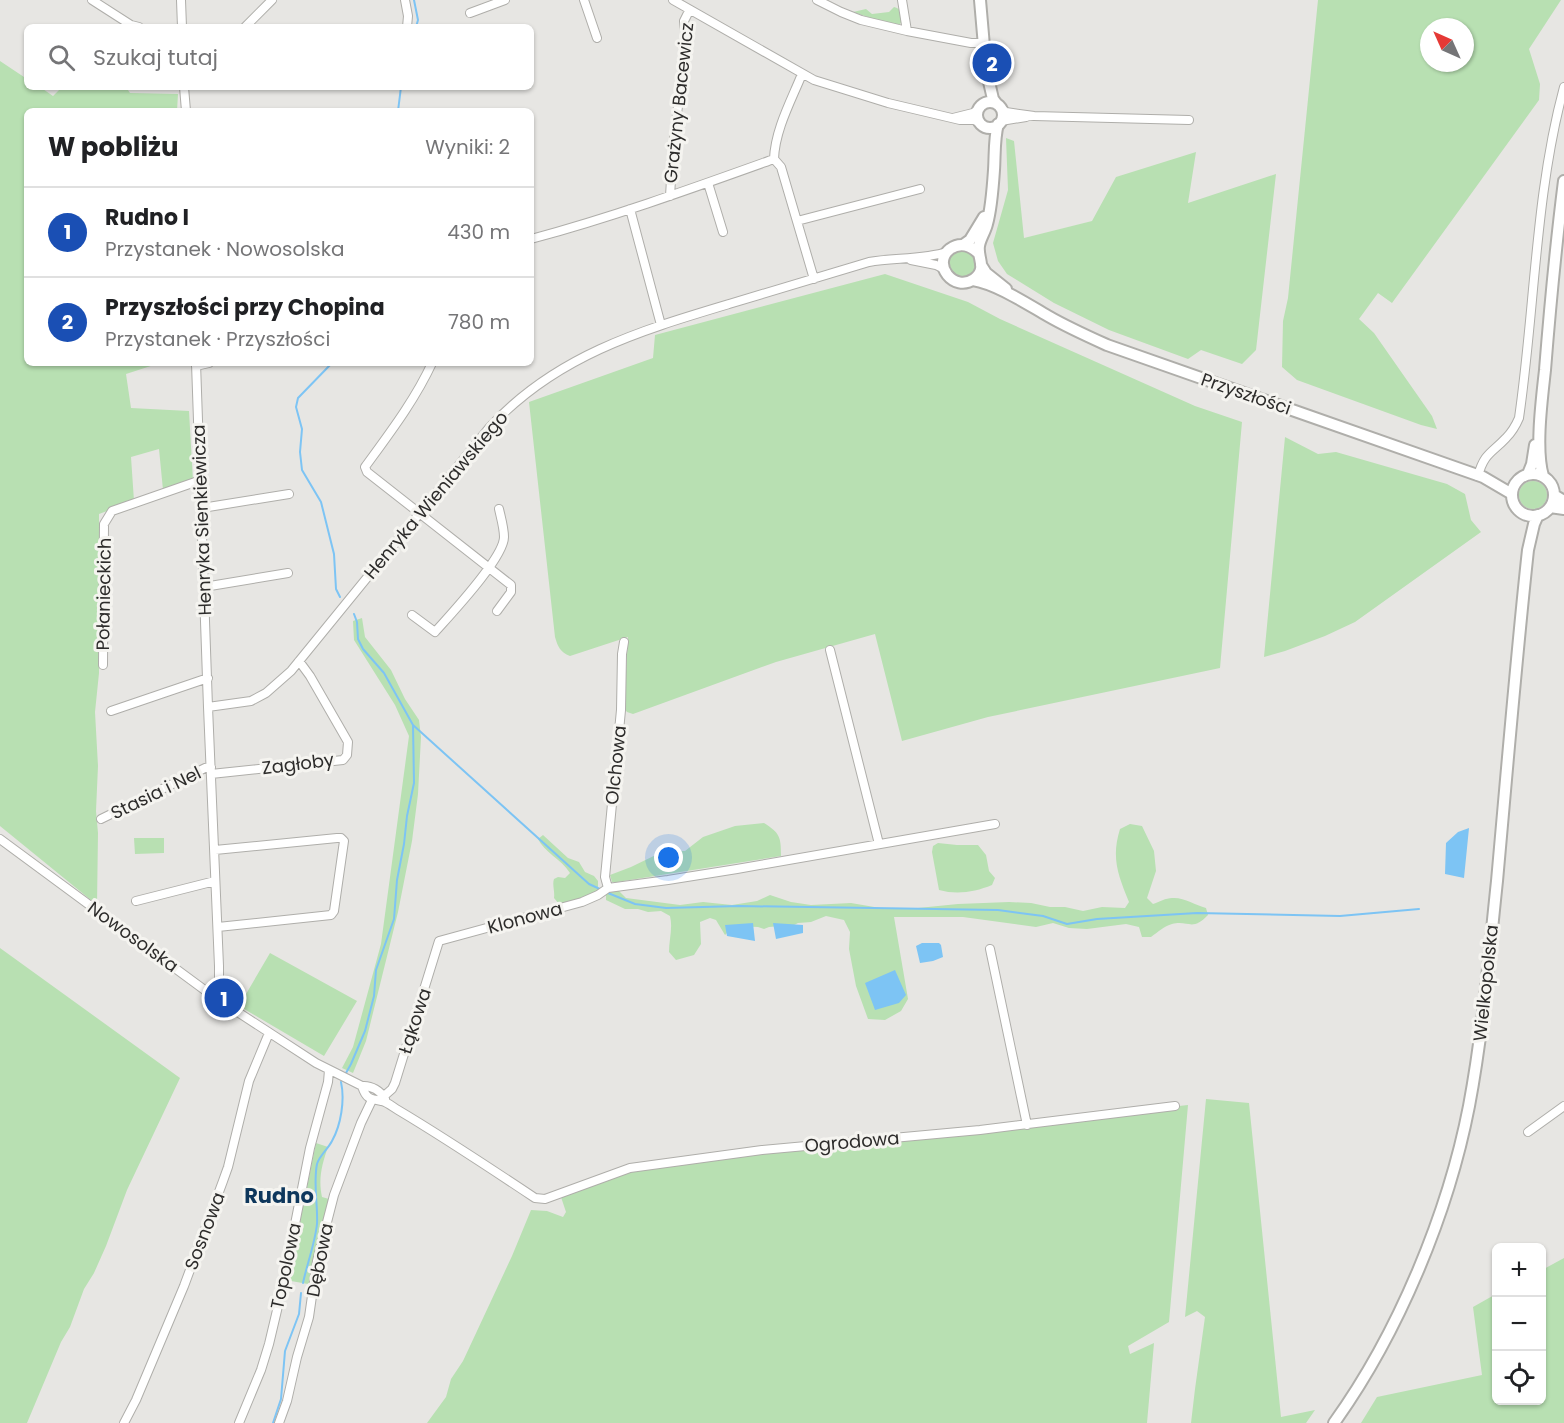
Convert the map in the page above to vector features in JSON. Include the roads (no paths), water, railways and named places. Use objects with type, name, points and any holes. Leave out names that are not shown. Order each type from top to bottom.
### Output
[{"type":"main road","points":[[980,0],[986,69],[984,100],[977,114],[986,131],[994,158]]},
{"type":"main road","points":[[986,69],[993,99],[1002,112],[994,158],[993,189],[987,224],[979,245],[980,271],[973,280],[955,282],[950,279],[944,269],[943,263],[947,252],[970,240],[989,206]]},
{"type":"main road","points":[[980,108],[987,102],[998,106]]},
{"type":"main road","points":[[981,124],[992,128],[1000,123]]},
{"type":"main road","points":[[1528,474],[1532,464],[1540,415],[1564,181]]},
{"type":"main road","points":[[963,245],[975,249],[979,254]]},
{"type":"main road","name":"Przyszłości","points":[[981,265],[986,273],[1016,297]]},
{"type":"main road","name":"Przyszłości","points":[[973,280],[1016,297],[1066,326],[1107,345],[1481,477],[1512,494]]},
{"type":"main road","points":[[1540,415],[1540,465],[1543,476]]},
{"type":"main road","points":[[1534,473],[1543,476],[1550,483],[1554,495],[1550,507],[1538,515],[1531,516],[1522,513],[1515,506],[1512,494],[1517,480],[1534,473]]},
{"type":"main road","name":"Przyszłości","points":[[1481,477],[1517,480]]},
{"type":"main road","points":[[1554,495],[1564,501]]},
{"type":"main road","points":[[1550,507],[1564,509]]},
{"type":"main road","name":"Wielkopolska","points":[[1522,513],[1528,550]]},
{"type":"main road","name":"Wielkopolska","points":[[1334,1423],[1388,1334],[1419,1268],[1453,1171],[1468,1109],[1478,1050],[1491,937],[1528,550],[1538,515]]},
{"type":"street","points":[[92,0],[129,24]]},
{"type":"street","points":[[181,0],[182,24]]},
{"type":"street","points":[[248,24],[272,0]]},
{"type":"street","points":[[405,0],[407,24]]},
{"type":"street","points":[[470,13],[505,0]]},
{"type":"street","points":[[584,0],[597,38]]},
{"type":"street","points":[[673,0],[814,80],[888,103],[981,124]]},
{"type":"street","points":[[817,0],[861,20],[970,43],[984,43]]},
{"type":"street","points":[[902,0],[907,31]]},
{"type":"street","name":"Grażyny Bacewicz","points":[[670,196],[673,147],[686,41],[684,21],[689,11]]},
{"type":"street","points":[[802,74],[774,145],[774,159],[781,167],[814,279]]},
{"type":"street","points":[[1481,477],[1484,459],[1492,449],[1506,439],[1519,418],[1546,177],[1557,112],[1564,87]]},
{"type":"street","points":[[184,90],[186,108]]},
{"type":"street","points":[[998,106],[1006,112],[1034,116],[1189,120]]},
{"type":"street","points":[[952,118],[973,113],[980,108]]},
{"type":"street","points":[[1000,123],[1034,116]]},
{"type":"street","points":[[534,238],[670,196],[774,159]]},
{"type":"street","points":[[708,183],[723,232]]},
{"type":"street","points":[[797,221],[920,189]]},
{"type":"street","points":[[630,209],[662,325]]},
{"type":"street","name":"Henryka Wieniawskiego","points":[[208,707],[251,701],[266,693],[291,671],[503,412],[544,379],[580,358],[662,325],[869,262],[939,255],[947,252]]},
{"type":"street","name":"Henryka Wieniawskiego","points":[[900,258],[936,265],[944,269]]},
{"type":"street","name":"Henryka Sienkiewicza","points":[[196,366],[220,974],[210,994]]},
{"type":"street","points":[[431,366],[390,432],[365,467],[367,472],[511,585],[511,592],[497,611]]},
{"type":"street","name":"Połanieckich","points":[[103,665],[104,524],[112,511],[201,480]]},
{"type":"street","points":[[202,508],[288,494]]},
{"type":"street","points":[[412,615],[435,632],[489,568],[504,539],[499,509]]},
{"type":"street","points":[[204,587],[288,573]]},
{"type":"street","name":"Olchowa","points":[[608,888],[605,877],[621,710],[624,642]]},
{"type":"street","points":[[830,650],[879,844]]},
{"type":"street","name":"Zagłoby","points":[[211,770],[343,760],[347,755],[348,742],[299,660]]},
{"type":"street","points":[[111,711],[208,678]]},
{"type":"street","name":"Stasia i Nel","points":[[101,819],[205,768],[211,770]]},
{"type":"street","points":[[608,888],[668,880],[994,824]]},
{"type":"street","points":[[215,849],[337,838],[344,841],[334,911],[331,915],[218,927]]},
{"type":"street","name":"Nowosolska","points":[[0,839],[210,994],[329,1070],[362,1086],[370,1087],[383,1099],[535,1198]]},
{"type":"street","points":[[136,901],[216,881]]},
{"type":"street","name":"Klonowa","points":[[439,941],[582,902],[608,888]]},
{"type":"street","name":"Łąkowa","points":[[383,1099],[396,1080],[439,941]]},
{"type":"street","points":[[990,949],[1027,1125]]},
{"type":"street","name":"Sosnowa","points":[[124,1423],[184,1286],[228,1167],[249,1081],[269,1033]]},
{"type":"street","name":"Topolowa","points":[[239,1423],[269,1344],[310,1148],[328,1082],[329,1070]]},
{"type":"street","name":"Nowosolska","points":[[362,1086],[364,1092],[372,1100],[383,1099]]},
{"type":"street","name":"Dębowa","points":[[279,1423],[309,1317],[317,1261],[334,1195],[372,1100]]},
{"type":"street","name":"Ogrodowa","points":[[535,1198],[545,1199],[641,1166],[762,1150],[945,1134],[1175,1106]]},
{"type":"street","points":[[1528,1132],[1564,1106]]},
{"type":"water","points":[[1469,828],[1464,878],[1445,874],[1446,843],[1458,832]]},
{"type":"water","points":[[753,923],[755,941],[727,936],[725,925]]},
{"type":"water","points":[[773,923],[803,925],[803,933],[776,939]]},
{"type":"water","points":[[922,943],[939,943],[943,957],[920,963],[916,946]]},
{"type":"water","points":[[895,970],[906,995],[899,1003],[875,1010],[865,983]]},
{"type":"waterway","points":[[414,0],[417,24]]},
{"type":"waterway","points":[[398,108],[401,90]]},
{"type":"waterway","points":[[329,366],[298,398],[296,407],[302,429],[300,452],[302,470],[321,502],[334,554],[336,589],[340,597]]},
{"type":"waterway","points":[[346,1073],[365,1031],[374,996],[376,970],[394,919],[397,880],[414,783],[413,725],[384,673],[363,649],[358,639],[354,614]]},
{"type":"waterway","points":[[413,725],[589,884],[602,890]]},
{"type":"waterway","points":[[608,893],[635,904],[666,908],[739,906],[998,910],[1043,916],[1067,924],[1097,919],[1197,913],[1340,916],[1419,909]]},
{"type":"waterway","points":[[303,1283],[317,1224],[315,1179],[317,1164],[338,1128],[342,1104],[341,1082]]},
{"type":"waterway","points":[[273,1423],[281,1399],[285,1351],[299,1314],[301,1293]]},
{"type":"place","name":"Przyszłości przy Chopina","points":[[992,63]]},
{"type":"place","name":"Rudno I","points":[[224,998]]},
{"type":"district","name":"Rudno","points":[[279,1196]]}]
